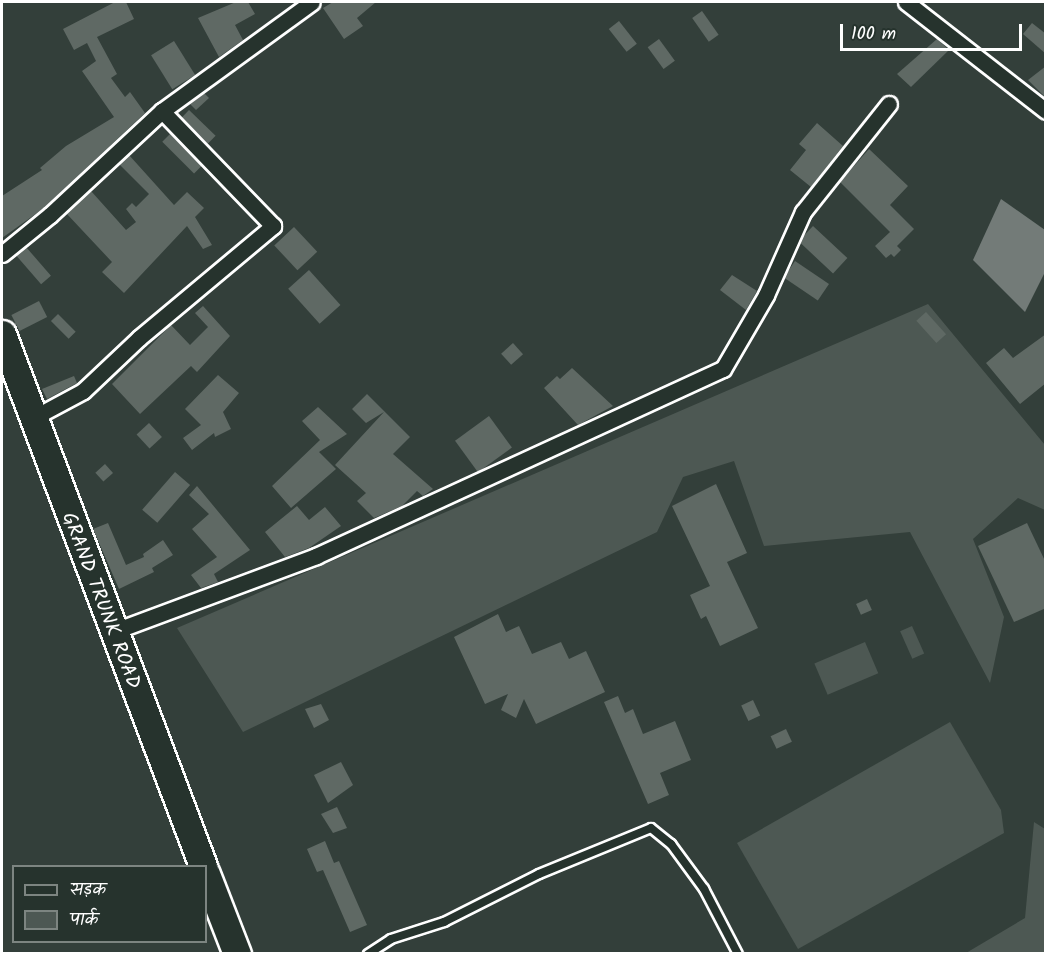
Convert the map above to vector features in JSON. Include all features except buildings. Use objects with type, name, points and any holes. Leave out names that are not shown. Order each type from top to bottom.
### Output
[{"type":"highway","name":"GRAND TRUNK ROAD","points":[[2,334],[31,419],[202,865]]},
{"type":"highway","points":[[207,877],[237,954]]},
{"type":"street","points":[[2,254],[50,215],[162,111],[312,2]]},
{"type":"street","points":[[906,2],[1046,111]]},
{"type":"street","points":[[112,632],[316,556],[723,369],[766,295],[803,212],[889,104]]},
{"type":"street","points":[[31,419],[83,392],[139,338],[273,226],[162,111]]},
{"type":"lane","points":[[368,954],[391,939],[444,922],[539,874],[651,828],[671,844],[704,889],[738,954]]},
{"type":"green space","points":[[928,304],[1045,445],[1045,510],[1018,498],[973,539],[1004,617],[990,683],[910,532],[764,546],[734,461],[683,477],[657,532],[243,732],[177,628]]},
{"type":"green space","points":[[912,626],[924,653],[912,659],[900,631]]},
{"type":"green space","points":[[865,642],[878,673],[828,695],[814,663]]},
{"type":"green space","points":[[950,722],[1001,810],[1004,833],[798,949],[737,843]]},
{"type":"green space","points":[[1034,822],[1045,829],[1045,953],[966,953],[1025,918]]},
{"type":"shaded area","points":[[1001,199],[1045,230],[1045,272],[1025,312],[973,260]]}]
